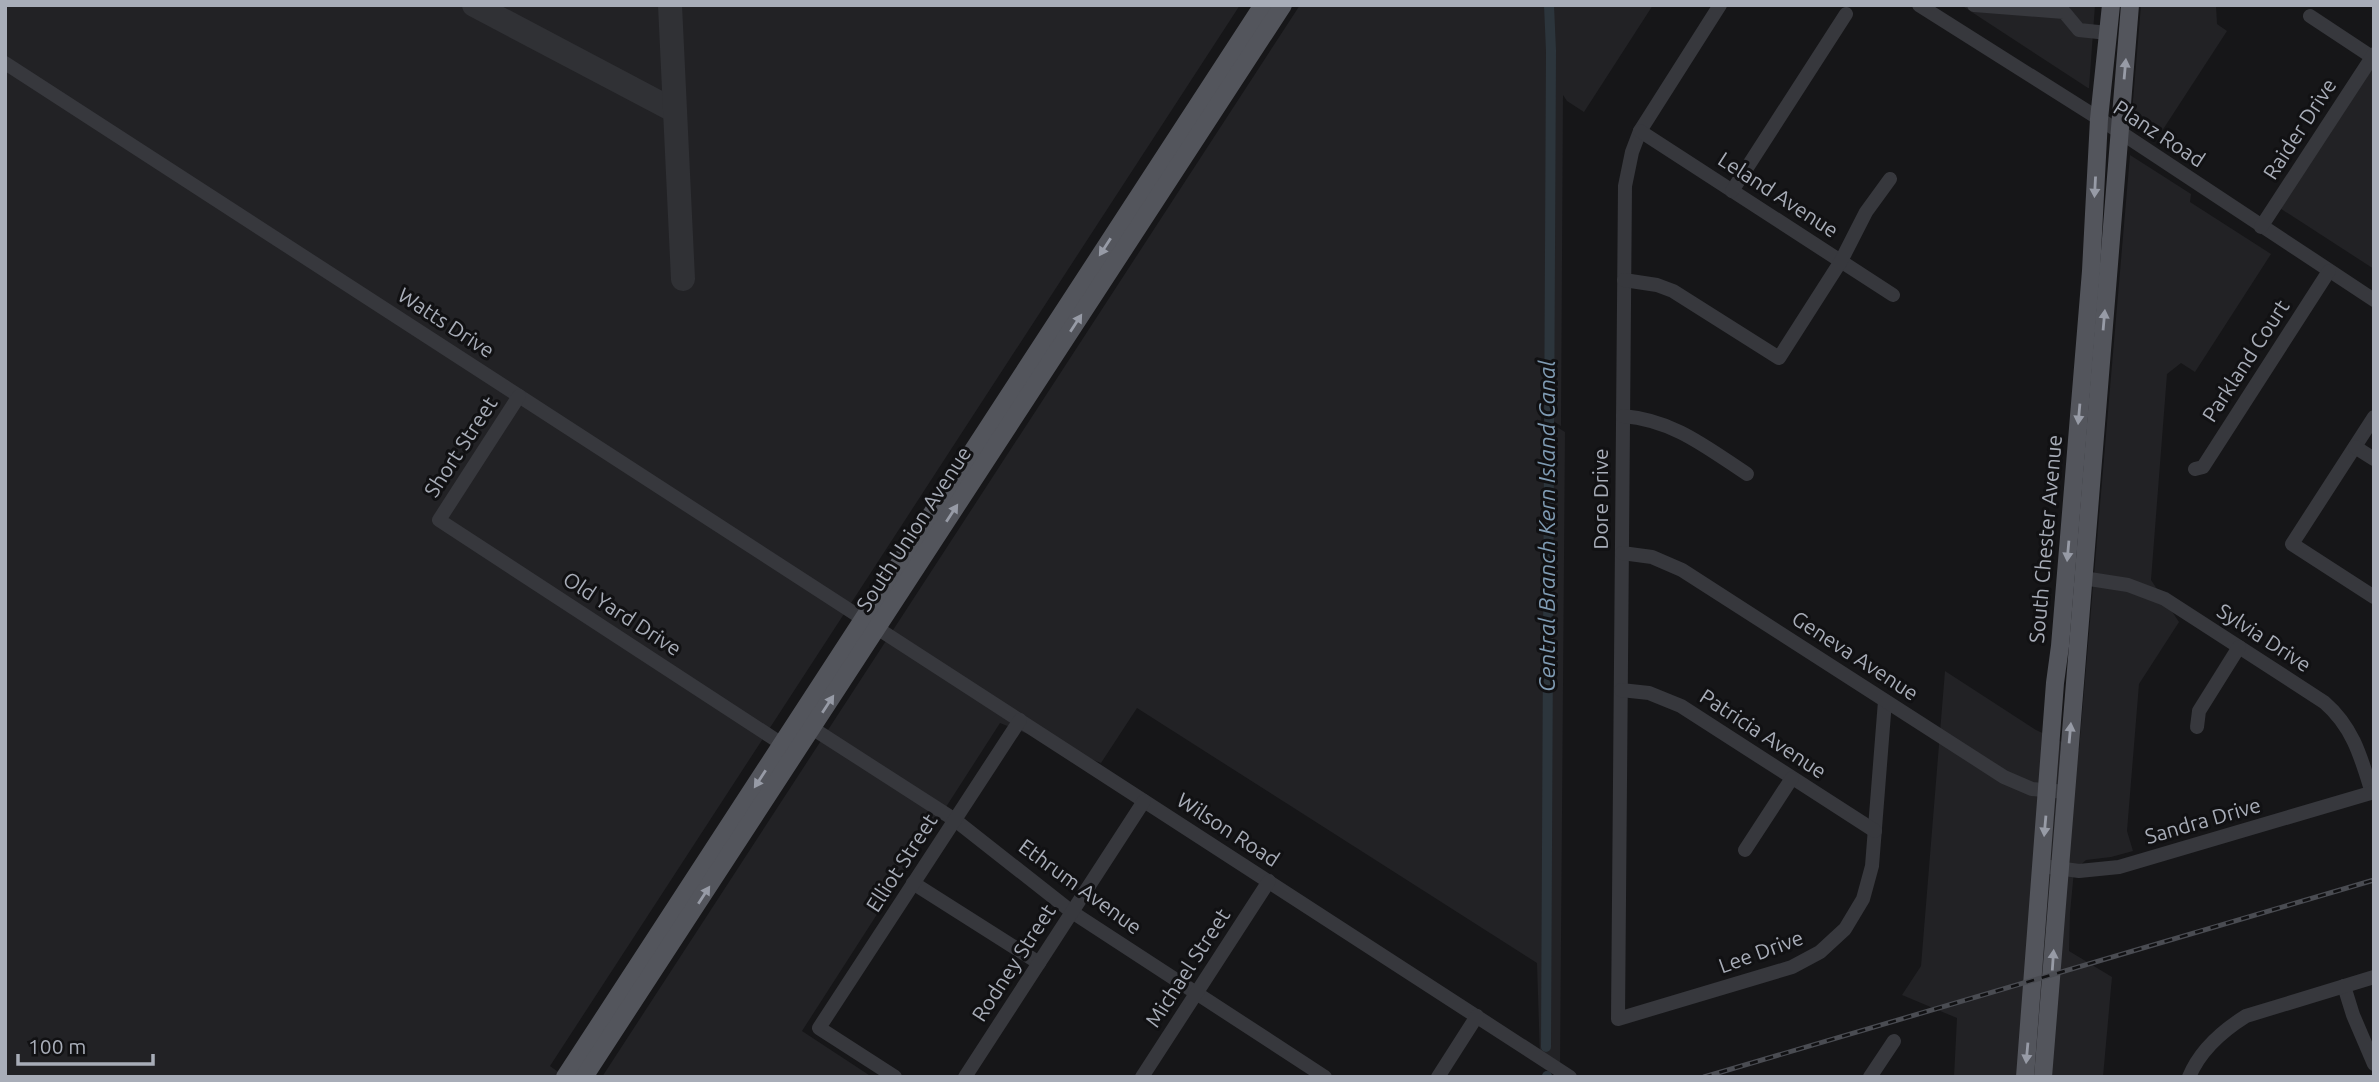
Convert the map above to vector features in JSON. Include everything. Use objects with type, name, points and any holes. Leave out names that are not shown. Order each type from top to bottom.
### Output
[{"type":"main road","name":"South Union Avenue","points":[[565,1077],[577,1072],[598,1054],[635,985],[680,917],[680,901],[782,744],[871,623],[1022,390],[1160,163],[1263,5]]},
{"type":"main road","name":"South Union Avenue","points":[[1022,390],[1129,241],[1283,5]]},
{"type":"main road","name":"South Chester Avenue","points":[[2057,791],[2055,683],[2091,271],[2099,119],[2111,5]]},
{"type":"main road","name":"South Chester Avenue","points":[[2043,1077],[2051,867],[2057,791],[2083,578],[2130,5]]},
{"type":"main road","points":[[1193,142],[1198,120],[1229,71],[1231,55]]},
{"type":"main road","points":[[1129,241],[1126,229],[1162,175],[1164,170],[1160,163]]},
{"type":"main road","name":"South Union Avenue","points":[[577,1072],[812,728],[871,623]]},
{"type":"main road","name":"South Chester Avenue","points":[[2025,1077],[2051,867]]},
{"type":"street","name":"Dore Drive","points":[[1618,1019],[1625,186],[1632,152],[1640,131],[1720,5]]},
{"type":"street","name":"Planz Road","points":[[1919,5],[2120,132],[2374,300]]},
{"type":"street","points":[[1974,5],[2064,9],[2079,30],[2108,33]]},
{"type":"street","points":[[1732,191],[1846,15]]},
{"type":"street","points":[[2310,16],[2373,55]]},
{"type":"street","name":"Raider Drive","points":[[2261,227],[2373,55]]},
{"type":"street","name":"Watts Drive","points":[[5,63],[871,623]]},
{"type":"street","name":"Leland Avenue","points":[[1640,131],[1893,295]]},
{"type":"street","points":[[1624,280],[1657,285],[1673,291],[1779,358],[1841,261],[1866,212],[1890,179]]},
{"type":"street","name":"Parkland Court","points":[[2195,469],[2203,467],[2329,271]]},
{"type":"street","name":"Short Street","points":[[439,520],[519,396]]},
{"type":"street","points":[[1623,416],[1641,418],[1674,428],[1747,474]]},
{"type":"street","points":[[2374,417],[2292,544],[2374,597]]},
{"type":"street","points":[[2355,447],[2374,459]]},
{"type":"street","name":"Old Yard Drive","points":[[439,520],[782,744]]},
{"type":"street","name":"Geneva Avenue","points":[[1622,553],[1653,557],[1682,569],[2004,778],[2032,789],[2057,791]]},
{"type":"street","name":"Sylvia Drive","points":[[2083,578],[2128,585],[2177,606],[2333,710],[2354,737],[2373,793]]},
{"type":"street","name":"Wilson Road","points":[[871,623],[1570,1077]]},
{"type":"street","points":[[2197,727],[2199,711],[2239,647]]},
{"type":"street","name":"Patricia Avenue","points":[[1621,690],[1649,694],[1681,706],[1875,831]]},
{"type":"street","name":"Lee Drive","points":[[1618,1019],[1792,967],[1820,952],[1845,929],[1863,899],[1872,866],[1885,701]]},
{"type":"street","name":"Elliot Street","points":[[895,1077],[820,1028],[1020,720]]},
{"type":"street","name":"Ethrum Avenue","points":[[812,728],[955,820],[1072,912],[1322,1076]]},
{"type":"street","points":[[1745,850],[1791,778]]},
{"type":"street","name":"Sandra Drive","points":[[2051,867],[2079,871],[2119,867],[2373,793]]},
{"type":"street","name":"Rodney Street","points":[[965,1077],[1144,801]]},
{"type":"street","name":"Michael Street","points":[[1142,1077],[1269,881]]},
{"type":"street","points":[[914,883],[1039,963]]},
{"type":"street","points":[[2189,1077],[2208,1047],[2239,1021],[2262,1010],[2374,977]]},
{"type":"street","points":[[2344,986],[2374,1064]]},
{"type":"street","points":[[1438,1077],[1477,1016]]},
{"type":"street","points":[[1870,1077],[1894,1041]]},
{"type":"shaded area","points":[[5,5],[1240,5],[550,1066],[565,1077],[5,1077]]},
{"type":"shaded area","points":[[1300,5],[1653,5],[1584,112],[1567,101],[1563,95],[1561,426],[1541,413],[1543,468],[1544,419],[1565,432],[1560,1070],[1540,1057],[1537,963],[1137,708],[1101,763],[1000,723],[802,1031],[872,1077],[602,1077]]},
{"type":"shaded area","points":[[1961,5],[2095,5],[2089,88],[2088,88]]},
{"type":"shaded area","points":[[2141,5],[2216,5],[2217,24],[2227,31],[2160,134],[2135,118],[2132,112]]},
{"type":"shaded area","points":[[2374,54],[2374,269],[2275,205]]},
{"type":"shaded area","points":[[2130,155],[2191,194],[2190,202],[2271,254],[2195,372],[2181,363],[2167,374],[2151,580],[2179,622],[2139,684],[2127,831],[2133,851],[2086,860],[2074,871],[2070,913],[2069,951],[2112,977],[2103,1077],[1954,1077],[1957,1018],[1902,995],[1921,966],[1945,671],[2036,730],[2079,750]]},
{"type":"waterway","name":"Central Branch Kern Island Canal","points":[[1546,1047],[1551,51],[1549,5]]},
{"type":"taxiway","points":[[474,5],[673,110]]},
{"type":"taxiway","points":[[670,5],[683,279]]},
{"type":"railway","points":[[1704,1077],[2374,880]]}]
